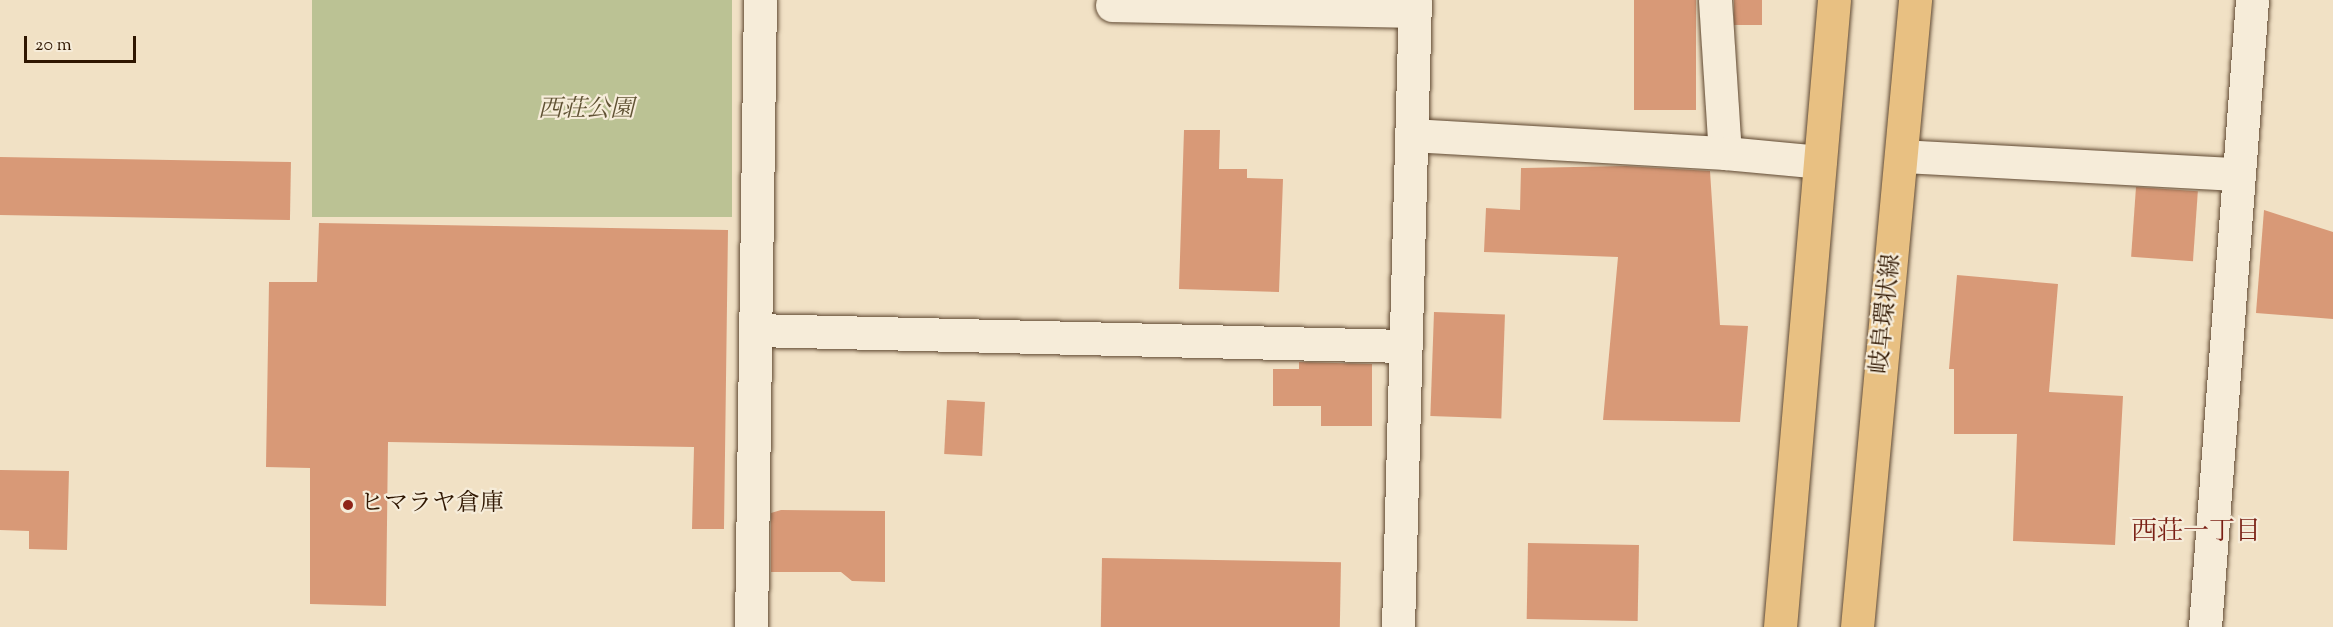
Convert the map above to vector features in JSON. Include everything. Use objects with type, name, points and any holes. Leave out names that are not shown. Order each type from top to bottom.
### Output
[{"type":"main road","points":[[1780,627],[1833,0]]},
{"type":"main road","name":"岐阜環状線","points":[[1857,627],[1915,0]]},
{"type":"street","points":[[751,627],[760,0]]},
{"type":"street","points":[[1715,0],[1725,153]]},
{"type":"street","points":[[2205,627],[2252,0]]},
{"type":"street","points":[[1112,5],[1415,5],[1398,627]]},
{"type":"street","points":[[1411,135],[1725,153],[1820,162]]},
{"type":"street","points":[[1902,156],[2239,174]]},
{"type":"street","points":[[755,330],[1406,346]]},
{"type":"green space","name":"西荘公園","points":[[312,0],[732,0],[732,217],[312,217]]},
{"type":"building","points":[[1634,0],[1696,0],[1696,110],[1634,110]]},
{"type":"building","points":[[1734,0],[1762,0],[1762,25],[1734,25]]},
{"type":"building","points":[[1184,130],[1220,130],[1219,169],[1247,169],[1247,178],[1283,179],[1279,292],[1179,289]]},
{"type":"building","points":[[0,157],[291,162],[290,220],[0,215]]},
{"type":"building","points":[[1626,166],[1710,171],[1720,325],[1748,326],[1740,422],[1603,420],[1618,257],[1484,252],[1486,208],[1520,210],[1521,168]]},
{"type":"building","points":[[2136,187],[2198,191],[2193,261],[2131,257]]},
{"type":"building","points":[[2264,210],[2333,232],[2333,319],[2256,313]]},
{"type":"building","points":[[319,223],[728,230],[724,529],[692,529],[694,447],[388,442],[386,606],[310,604],[310,468],[266,467],[269,282],[317,282]]},
{"type":"building","points":[[1957,275],[2058,284],[2049,392],[2123,396],[2115,545],[2013,541],[2017,434],[1954,434],[1954,369],[1949,369]]},
{"type":"building","points":[[1434,312],[1505,314],[1501,418],[1430,416]]},
{"type":"building","points":[[1299,362],[1372,364],[1372,426],[1321,426],[1321,406],[1273,406],[1273,369],[1299,369]]},
{"type":"building","points":[[947,400],[985,402],[982,456],[944,454]]},
{"type":"building","points":[[0,470],[69,471],[67,550],[29,549],[29,531],[0,530]]},
{"type":"building","points":[[781,510],[885,511],[885,582],[852,581],[841,572],[771,572],[771,513]]},
{"type":"building","points":[[1528,543],[1639,545],[1638,621],[1527,619]]},
{"type":"building","points":[[1102,558],[1341,562],[1340,627],[1101,627]]},
{"type":"place","name":"ヒマラヤ倉庫","points":[[348,505]]},
{"type":"district","name":"西荘一丁目","points":[[2196,533]]}]
